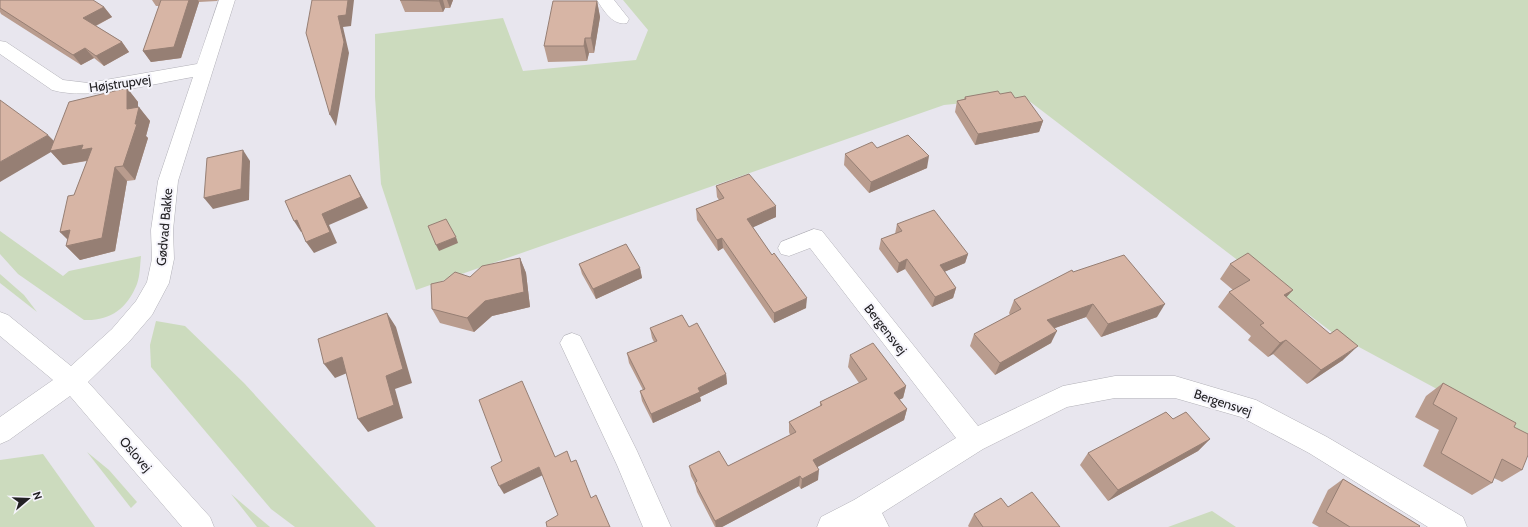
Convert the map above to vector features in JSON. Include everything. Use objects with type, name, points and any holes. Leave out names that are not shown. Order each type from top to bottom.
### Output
[{"type":"street","name":"Gødvad Bakke","points":[[72,381],[134,321],[144,308],[158,283],[163,259],[162,230],[168,181],[203,69],[227,0]]},
{"type":"street","points":[[605,0],[621,19]]},
{"type":"street","name":"Højstrupvej","points":[[0,46],[58,86],[88,89],[203,69]]},
{"type":"street","name":"Bergensvej","points":[[789,248],[814,237],[974,441]]},
{"type":"street","name":"Oslovej","points":[[0,322],[72,381],[200,527]]},
{"type":"street","points":[[572,343],[625,454],[657,527]]},
{"type":"street","points":[[0,432],[72,381]]},
{"type":"street","name":"Bergensvej","points":[[831,527],[870,518],[974,441],[1063,397],[1115,387],[1176,388],[1248,408],[1318,445],[1453,527]]},
{"type":"green space","points":[[623,0],[1528,0],[1528,438],[1333,333],[1024,97],[944,105],[416,290],[381,184],[375,97],[375,34],[503,18],[523,71],[636,60],[648,30]]},
{"type":"green space","points":[[0,231],[63,276],[69,271],[141,256],[137,284],[133,293],[123,307],[116,312],[110,316],[102,318],[84,320],[18,274],[0,254]]},
{"type":"green space","points":[[0,274],[24,295],[37,312],[0,283]]},
{"type":"green space","points":[[156,321],[185,326],[244,383],[376,527],[295,527],[271,509],[151,367],[150,345]]},
{"type":"green space","points":[[87,452],[109,470],[137,502],[131,508]]},
{"type":"green space","points":[[43,454],[95,527],[0,527],[0,460]]},
{"type":"green space","points":[[231,494],[270,527],[257,527]]},
{"type":"green space","points":[[1212,511],[1236,527],[1168,527]]},
{"type":"building","points":[[0,0],[93,0],[104,7],[83,18],[122,42],[96,56],[85,48],[73,55],[0,8]]},
{"type":"building","points":[[161,0],[189,0],[174,47],[143,51]]},
{"type":"building","points":[[312,0],[348,0],[346,15],[338,16],[344,42],[330,115],[306,33]]},
{"type":"building","points":[[400,0],[440,0],[439,1]]},
{"type":"building","points":[[553,1],[597,1],[591,38],[585,38],[584,46],[544,46]]},
{"type":"building","points":[[127,88],[127,109],[139,107],[135,124],[137,124],[123,166],[115,167],[102,238],[66,246],[70,230],[60,232],[68,196],[74,195],[92,148],[81,150],[83,145],[50,151],[69,102]]},
{"type":"building","points":[[998,91],[1000,94],[1011,92],[1015,98],[1025,96],[1043,121],[978,134],[957,101],[966,99],[965,97]]},
{"type":"building","points":[[0,100],[48,135],[0,162]]},
{"type":"building","points":[[908,135],[929,156],[871,182],[845,154],[872,142],[877,148]]},
{"type":"building","points":[[243,150],[241,189],[204,198],[207,158]]},
{"type":"building","points":[[749,174],[776,206],[747,219],[772,255],[774,253],[807,298],[774,313],[722,238],[717,240],[696,209],[724,198],[716,186]]},
{"type":"building","points":[[350,175],[361,197],[322,214],[330,232],[306,242],[297,220],[294,221],[285,201]]},
{"type":"building","points":[[934,210],[968,254],[940,265],[956,288],[935,297],[907,259],[899,263],[881,239],[902,231],[897,224]]},
{"type":"building","points":[[446,219],[456,237],[436,245],[428,226]]},
{"type":"building","points":[[626,244],[640,268],[593,289],[579,264]]},
{"type":"building","points":[[1248,253],[1293,290],[1284,295],[1330,334],[1337,329],[1358,346],[1321,370],[1286,340],[1280,343],[1260,325],[1264,323],[1229,292],[1250,280],[1230,264]]},
{"type":"building","points":[[1124,255],[1165,304],[1108,324],[1093,304],[1047,320],[1057,331],[1000,363],[974,334],[1021,309],[1014,300],[1072,270],[1073,272]]},
{"type":"building","points":[[520,258],[524,292],[485,301],[467,318],[432,309],[431,284],[444,281],[455,272],[470,277],[482,266]]},
{"type":"building","points":[[387,313],[403,369],[386,376],[394,405],[358,419],[342,357],[324,364],[318,339]]},
{"type":"building","points":[[682,315],[689,327],[697,323],[726,374],[698,388],[700,392],[651,414],[640,391],[645,389],[627,353],[657,341],[650,328]]},
{"type":"building","points":[[873,343],[906,386],[894,393],[907,409],[813,460],[819,470],[802,479],[800,476],[715,521],[695,483],[697,481],[689,466],[719,451],[728,466],[796,432],[789,422],[822,405],[820,402],[867,379],[850,355]]},
{"type":"building","points":[[522,381],[555,457],[567,451],[571,462],[576,460],[591,498],[596,495],[610,527],[547,527],[546,522],[558,515],[539,467],[499,486],[491,467],[502,461],[479,400]]},
{"type":"building","points":[[1443,383],[1516,423],[1514,427],[1528,434],[1528,455],[1522,470],[1502,459],[1492,483],[1441,453],[1457,418],[1433,404]]},
{"type":"building","points":[[1166,412],[1173,419],[1186,412],[1210,439],[1118,490],[1088,453]]},
{"type":"building","points":[[1343,479],[1420,526],[1350,527],[1326,512]]},
{"type":"building","points":[[1032,492],[1060,527],[983,527],[974,514],[1001,498],[1008,507]]}]
